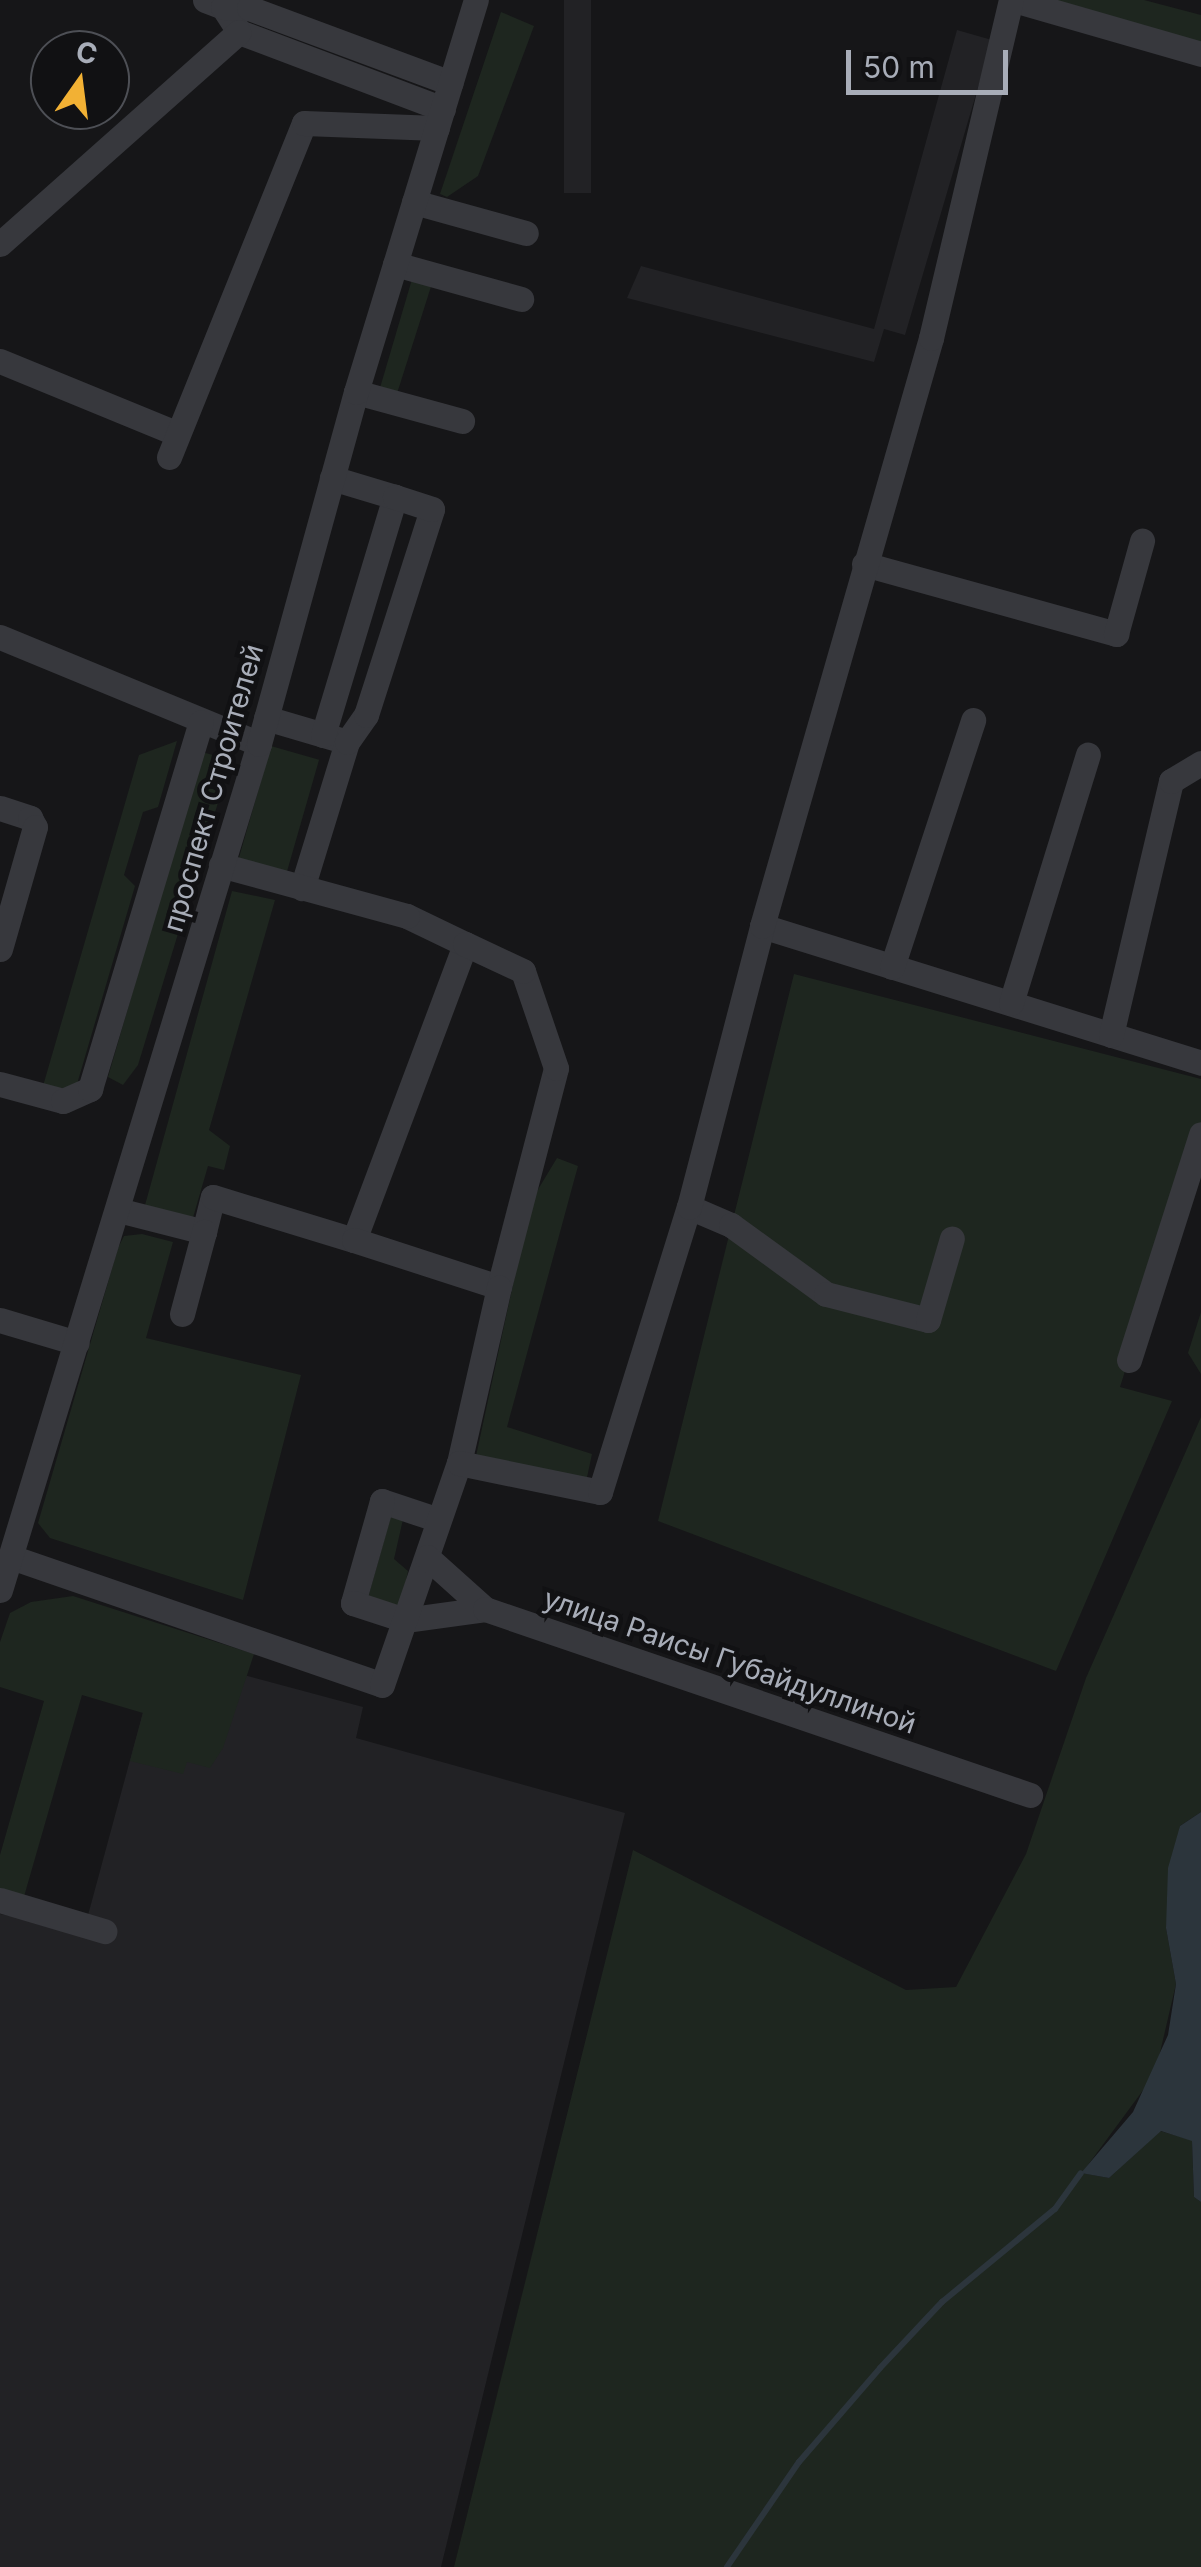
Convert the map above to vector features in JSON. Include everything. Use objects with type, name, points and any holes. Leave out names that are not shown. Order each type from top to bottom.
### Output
[{"type":"street","name":"проспект Строителей","points":[[0,1590],[259,744],[356,392],[476,0]]},
{"type":"street","points":[[459,1464],[600,1492],[689,1206],[762,926],[930,338],[1012,0],[1201,54]]},
{"type":"street","points":[[214,4],[249,8],[451,83]]},
{"type":"street","points":[[214,4],[239,32],[440,119]]},
{"type":"street","points":[[0,244],[239,32]]},
{"type":"street","points":[[0,361],[173,446],[304,122],[440,119]]},
{"type":"street","points":[[414,202],[526,233]]},
{"type":"street","points":[[396,264],[521,299]]},
{"type":"street","points":[[356,392],[462,422]]},
{"type":"street","points":[[332,478],[432,509],[366,715],[335,739]]},
{"type":"street","points":[[302,888],[395,497]]},
{"type":"street","points":[[864,564],[1116,634],[1142,540]]},
{"type":"street","points":[[0,638],[259,744]]},
{"type":"street","points":[[266,718],[335,739]]},
{"type":"street","points":[[892,967],[972,720]]},
{"type":"street","points":[[0,1084],[63,1101],[90,1089],[201,722]]},
{"type":"street","points":[[1011,1004],[1088,755]]},
{"type":"street","points":[[1111,1035],[1171,782],[1201,763]]},
{"type":"street","points":[[0,808],[30,818],[35,827],[0,949]]},
{"type":"street","points":[[11,1556],[382,1685],[436,1519],[459,1464],[499,1287],[556,1068],[523,972],[407,916],[221,865]]},
{"type":"street","points":[[762,926],[1201,1063]]},
{"type":"street","points":[[354,1240],[466,944]]},
{"type":"street","points":[[1129,1360],[1201,1134]]},
{"type":"street","points":[[182,1314],[213,1197],[499,1287]]},
{"type":"street","points":[[689,1206],[732,1225],[826,1294],[928,1320],[952,1238]]},
{"type":"street","points":[[118,1210],[204,1232]]},
{"type":"street","points":[[0,1320],[77,1343]]},
{"type":"street","points":[[436,1519],[382,1501],[352,1603],[405,1620],[485,1609]]},
{"type":"street","name":"улица Раисы Губайдуллиной","points":[[426,1557],[485,1609],[1030,1795]]},
{"type":"street","points":[[0,1900],[104,1931]]},
{"type":"shaded area","points":[[564,0],[591,0],[591,193],[564,193]]},
{"type":"shaded area","points":[[1035,0],[1144,0],[1201,15],[1201,46]]},
{"type":"shaded area","points":[[501,12],[534,26],[478,176],[447,197],[440,194]]},
{"type":"shaded area","points":[[957,30],[992,40],[905,335],[884,329],[874,362],[627,298],[641,266],[874,329]]},
{"type":"shaded area","points":[[415,269],[435,274],[394,403],[377,398]]},
{"type":"shaded area","points":[[177,741],[158,807],[143,812],[124,875],[135,886],[75,1091],[43,1086],[139,755]]},
{"type":"shaded area","points":[[271,746],[319,760],[284,883],[236,869]]},
{"type":"shaded area","points":[[202,752],[231,760],[138,1065],[123,1085],[108,1077]]},
{"type":"shaded area","points":[[232,891],[275,900],[209,1130],[230,1146],[224,1170],[208,1166],[190,1228],[142,1216]]},
{"type":"shaded area","points":[[794,974],[1201,1079],[1201,1132],[1120,1387],[1172,1401],[1056,1671],[658,1521]]},
{"type":"shaded area","points":[[557,1158],[578,1166],[507,1427],[592,1454],[586,1482],[476,1456],[531,1201]]},
{"type":"shaded area","points":[[142,1234],[173,1242],[146,1338],[301,1375],[243,1600],[50,1538],[38,1523],[118,1248],[124,1236]]},
{"type":"shaded area","points":[[1201,1312],[1201,1374],[1188,1353]]},
{"type":"shaded area","points":[[1201,1417],[1201,1812],[1180,1826],[1166,1928],[1176,1984],[1155,2074],[1082,2173],[1109,2178],[1160,2131],[1192,2140],[1194,2197],[1201,2202],[1201,2567],[454,2567],[633,1850],[906,1990],[956,1987],[1026,1854],[1086,1678]]},
{"type":"shaded area","points":[[392,1512],[404,1515],[394,1559],[408,1571],[401,1606],[367,1601]]},
{"type":"shaded area","points":[[73,1596],[254,1654],[223,1748],[210,1768],[187,1762],[183,1774],[130,1761],[143,1713],[82,1695],[21,1907],[0,1900],[0,1855],[44,1701],[0,1687],[0,1642],[10,1613],[31,1602]]},
{"type":"shaded area","points":[[240,1674],[363,1707],[356,1738],[625,1813],[441,2567],[0,2567],[0,1914],[84,1930],[149,1690]]},
{"type":"shaded area","points":[[1201,1812],[1201,2202],[1194,2197],[1192,2141],[1161,2131],[1109,2178],[1081,2173],[1133,2112],[1168,2035],[1176,1984],[1166,1928],[1168,1868],[1180,1826]]},
{"type":"waterway","points":[[727,2567],[799,2462],[880,2368],[942,2302],[1055,2209],[1081,2173]]}]
